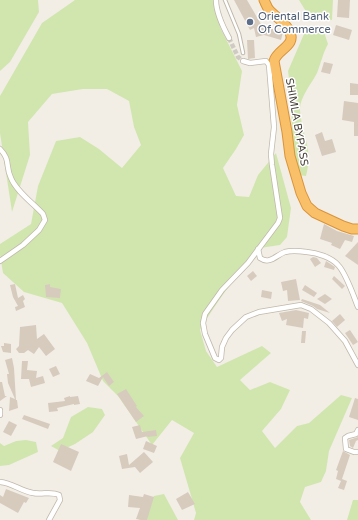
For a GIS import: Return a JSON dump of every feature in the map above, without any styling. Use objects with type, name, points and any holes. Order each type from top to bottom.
[{"type":"highway","name":"SHIMLA BYPASS","points":[[264,0],[269,10],[285,25],[291,35],[289,44],[274,61],[290,156],[301,193],[307,206],[315,213],[343,226],[358,229]]},
{"type":"street","points":[[216,0],[218,14],[229,38]]},
{"type":"street","points":[[243,61],[250,63],[265,61],[268,62],[269,65],[274,127],[272,160],[280,218],[248,263],[212,302],[204,317],[203,323],[205,334],[215,358],[218,360],[220,359],[222,347],[228,335],[249,315],[301,305],[311,309],[329,323],[344,341],[358,365]]},
{"type":"street","points":[[0,148],[8,161],[11,179],[43,214],[45,220],[41,227],[29,240],[0,261]]},
{"type":"street","points":[[258,248],[259,256],[265,261],[271,260],[291,251],[314,254],[335,262],[340,268],[354,295],[358,307]]},
{"type":"street","points":[[0,410],[0,415]]},
{"type":"street","points":[[358,429],[356,434],[345,438],[346,449],[358,452]]},
{"type":"street","points":[[0,482],[10,484],[31,493],[59,495],[60,500],[49,520]]},
{"type":"lane","points":[[225,0],[239,34],[243,53]]},
{"type":"green space","points":[[0,0],[38,0],[39,12],[10,62],[0,71]]},
{"type":"green space","points":[[75,0],[215,0],[220,27],[242,71],[237,105],[244,135],[223,168],[236,196],[249,197],[258,175],[276,153],[291,208],[287,237],[280,245],[260,248],[213,308],[200,330],[206,351],[217,367],[262,346],[271,353],[240,380],[250,390],[270,382],[290,390],[281,409],[262,431],[275,448],[297,426],[309,423],[341,395],[352,398],[329,451],[326,471],[321,482],[305,487],[300,502],[311,520],[194,520],[196,513],[180,458],[194,433],[172,420],[152,445],[118,396],[103,381],[87,343],[62,303],[24,292],[3,273],[0,244],[31,224],[38,186],[56,141],[80,137],[99,149],[122,168],[141,145],[134,127],[129,101],[107,89],[83,89],[52,94],[28,122],[30,155],[12,212],[0,133],[0,96],[42,23]]},
{"type":"green space","points":[[299,0],[333,0],[332,20],[310,18]]},
{"type":"green space","points":[[314,27],[324,32],[328,44],[317,73],[304,95],[300,109],[309,157],[306,176],[298,175],[291,149],[292,100],[288,71],[304,34]]},
{"type":"green space","points":[[88,407],[102,409],[105,415],[93,432],[75,444],[60,451],[51,446],[63,438],[71,417]]},
{"type":"green space","points":[[26,440],[36,442],[38,452],[9,465],[0,466],[0,443],[4,446],[16,441]]},
{"type":"green space","points":[[164,494],[178,520],[139,520],[154,496]]},
{"type":"green space","points":[[353,500],[358,500],[358,520],[347,520]]},
{"type":"building","points":[[234,0],[247,0],[262,26],[265,25],[266,27],[283,32],[281,40],[264,35],[256,37],[254,28],[250,30]]},
{"type":"building","points":[[338,0],[350,0],[349,18],[337,17]]},
{"type":"building","points":[[336,25],[352,30],[349,40],[333,35]]},
{"type":"building","points":[[247,40],[254,40],[255,58],[248,59]]},
{"type":"building","points":[[324,62],[333,64],[330,74],[321,72]]},
{"type":"building","points":[[350,83],[358,84],[358,95],[350,95]]},
{"type":"building","points":[[344,101],[358,103],[358,136],[354,136],[354,122],[342,120]]},
{"type":"building","points":[[322,132],[325,141],[332,139],[336,152],[322,156],[315,135]]},
{"type":"building","points":[[324,224],[337,231],[354,236],[352,242],[345,240],[340,249],[331,245],[332,243],[320,239]]},
{"type":"building","points":[[358,242],[358,265],[345,256]]},
{"type":"building","points":[[313,257],[317,258],[321,263],[315,267],[310,259]]},
{"type":"building","points":[[326,261],[335,267],[334,270],[324,267]]},
{"type":"building","points":[[253,271],[257,276],[251,281],[247,276]]},
{"type":"building","points":[[334,276],[345,286],[342,289],[332,279]]},
{"type":"building","points":[[296,279],[300,300],[288,301],[287,290],[283,291],[281,282]]},
{"type":"building","points":[[15,284],[18,298],[23,295],[25,299],[23,301],[25,307],[16,311],[15,307],[18,306],[13,297],[10,285]]},
{"type":"building","points":[[50,284],[50,287],[61,289],[60,298],[46,297],[45,285]]},
{"type":"building","points":[[305,285],[317,293],[314,297],[302,290]]},
{"type":"building","points":[[262,290],[272,292],[271,299],[261,297]]},
{"type":"building","points":[[325,294],[332,299],[325,304],[317,299]]},
{"type":"building","points":[[302,299],[320,305],[330,313],[317,309],[301,301]]},
{"type":"building","points":[[296,310],[309,313],[308,319],[304,318],[303,328],[286,325],[287,319],[282,321],[279,313]]},
{"type":"building","points":[[340,314],[345,320],[337,327],[332,321]]},
{"type":"building","points":[[36,325],[37,339],[44,334],[55,349],[46,356],[39,347],[34,354],[28,350],[24,353],[19,353],[16,349],[19,346],[20,327]]},
{"type":"building","points":[[350,330],[358,342],[353,345],[345,333]]},
{"type":"building","points":[[302,331],[306,331],[305,343],[301,343]]},
{"type":"building","points":[[4,343],[11,344],[11,353],[3,352],[1,346],[4,346]]},
{"type":"building","points":[[12,358],[18,408],[9,411],[10,397],[15,399],[8,383],[7,374],[9,374],[5,360]]},
{"type":"building","points":[[22,361],[28,361],[27,370],[37,371],[36,378],[43,376],[45,383],[31,387],[29,379],[21,379]]},
{"type":"building","points":[[56,366],[60,374],[53,377],[49,369]]},
{"type":"building","points":[[107,372],[114,382],[109,386],[103,377],[98,386],[86,381],[90,374],[99,378]]},
{"type":"building","points":[[0,382],[2,382],[5,396],[7,396],[0,401]]},
{"type":"building","points":[[126,389],[137,406],[136,407],[144,416],[136,422],[117,394]]},
{"type":"building","points":[[78,396],[80,404],[57,408],[58,411],[49,412],[48,403],[65,401],[64,398]]},
{"type":"building","points":[[355,398],[358,399],[358,420],[349,417]]},
{"type":"building","points":[[24,415],[50,424],[48,429],[22,419]]},
{"type":"building","points":[[9,421],[17,425],[11,436],[3,432]]},
{"type":"building","points":[[140,425],[142,432],[156,430],[157,436],[147,437],[148,436],[136,439],[132,427]]},
{"type":"building","points":[[358,437],[358,440],[353,448],[350,446],[349,440]]},
{"type":"building","points":[[146,441],[157,446],[154,453],[143,449]]},
{"type":"building","points":[[61,444],[79,452],[71,471],[53,462]]},
{"type":"building","points":[[343,451],[350,455],[342,479],[347,481],[344,490],[338,488],[341,481],[336,479],[338,471],[336,470]]},
{"type":"building","points":[[144,452],[153,462],[140,473],[135,467],[122,469],[119,456],[127,454],[129,465]]},
{"type":"building","points":[[6,489],[29,498],[26,503],[24,502],[18,513],[0,503],[0,495],[3,497]]},
{"type":"building","points":[[188,492],[195,504],[182,510],[176,499]]},
{"type":"building","points":[[144,494],[154,497],[147,520],[136,519],[140,508],[128,507],[129,495],[143,497]]},
{"type":"tunnel","points":[[229,38],[238,57],[243,61]]},
{"type":"place","name":"Oriental Bank Of Commerce","points":[[250,22]]}]
